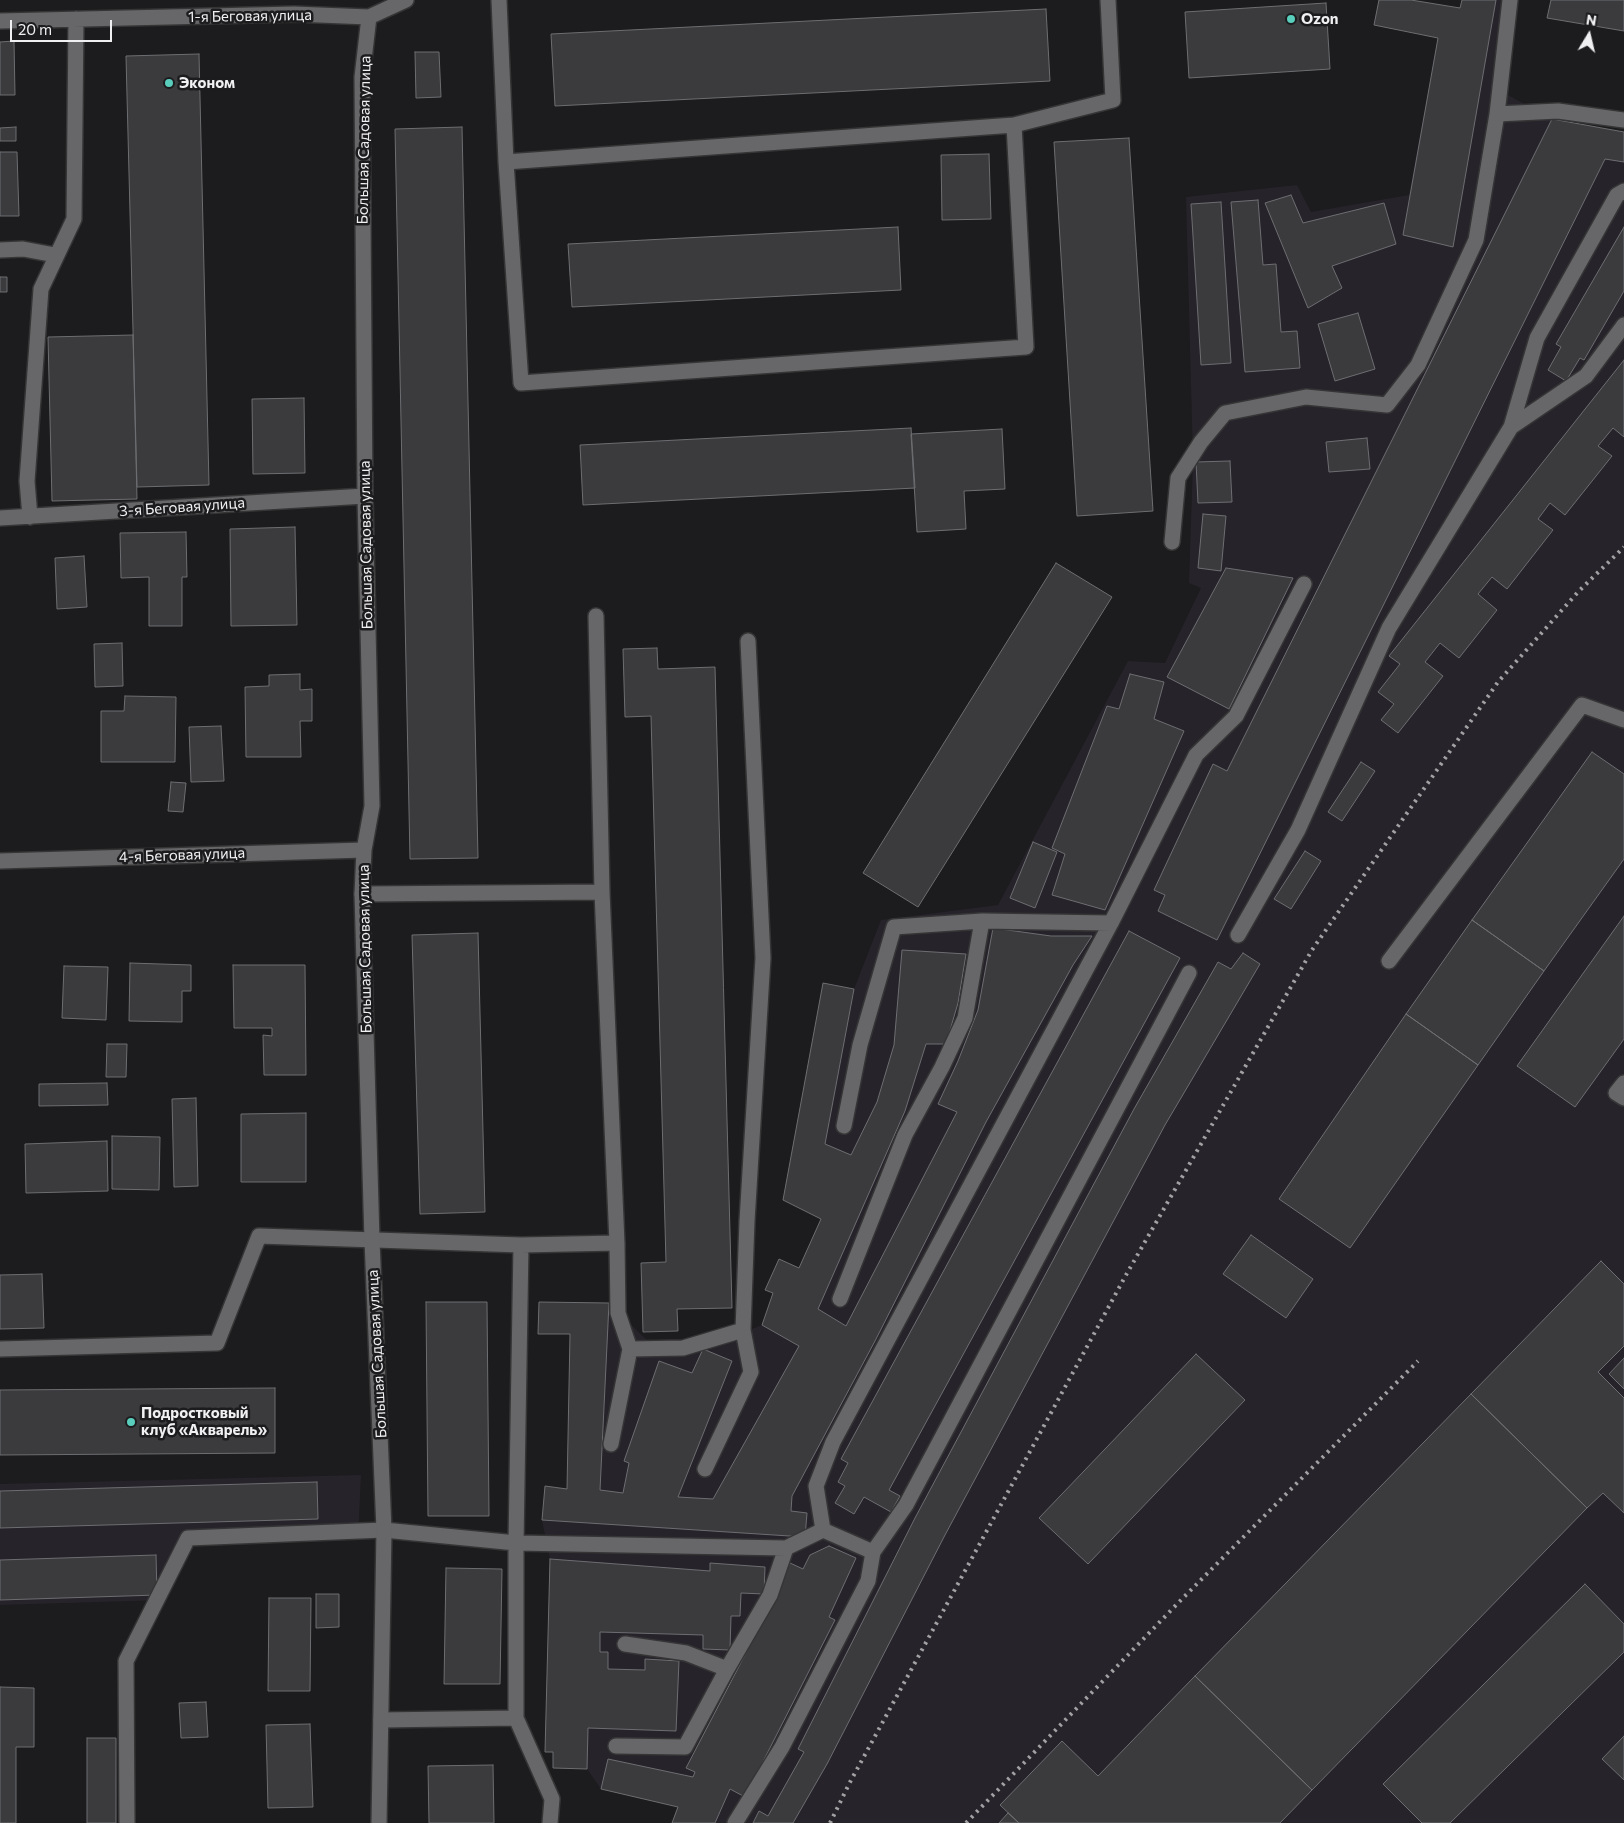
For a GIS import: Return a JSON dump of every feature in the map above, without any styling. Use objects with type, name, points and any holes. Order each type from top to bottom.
[{"type":"street","name":"1-я Беговая улица","points":[[0,21],[294,14],[369,17],[406,0]]},
{"type":"street","points":[[499,0],[506,162],[521,383],[1026,347],[1014,125]]},
{"type":"street","points":[[506,162],[1014,125],[1113,100],[1108,0]]},
{"type":"street","points":[[1172,542],[1178,478],[1201,442],[1225,412],[1306,397],[1387,405],[1418,364],[1476,240],[1497,114],[1510,0]]},
{"type":"street","name":"Большая Садовая улица","points":[[369,17],[362,77],[365,496],[372,806],[364,850],[362,894],[372,1240],[384,1530],[379,1823]]},
{"type":"street","points":[[30,517],[27,481],[41,289],[55,255],[74,219],[76,19]]},
{"type":"street","points":[[1497,114],[1558,111],[1624,120]]},
{"type":"street","points":[[1238,935],[1298,830],[1390,628],[1511,427],[1537,338],[1617,195],[1624,191]]},
{"type":"street","points":[[0,250],[23,249],[55,255]]},
{"type":"street","points":[[1511,427],[1586,376],[1624,325]]},
{"type":"street","name":"3-я Беговая улица","points":[[0,518],[365,496]]},
{"type":"street","points":[[823,1530],[816,1486],[833,1442],[1112,923],[1196,755],[1236,716],[1304,584]]},
{"type":"street","points":[[596,616],[602,892],[617,1243],[618,1313],[630,1349],[612,1444]]},
{"type":"street","points":[[705,1469],[751,1372],[743,1330],[763,958],[748,641]]},
{"type":"street","points":[[1390,961],[1582,705],[1624,720]]},
{"type":"street","name":"4-я Беговая улица","points":[[0,861],[364,850]]},
{"type":"street","points":[[362,894],[602,892]]},
{"type":"street","points":[[844,1126],[860,1045],[894,927],[982,921],[1112,923]]},
{"type":"street","points":[[840,1299],[905,1135],[942,1067],[965,1018],[982,921]]},
{"type":"street","points":[[734,1823],[782,1747],[868,1581],[873,1552],[906,1505],[1189,973]]},
{"type":"street","points":[[1624,1083],[1616,1093],[1624,1098]]},
{"type":"street","points":[[0,1349],[217,1344],[259,1236],[521,1245],[617,1243]]},
{"type":"street","points":[[521,1245],[516,1543],[516,1718],[552,1799],[550,1823]]},
{"type":"street","points":[[630,1349],[683,1348],[743,1330]]},
{"type":"street","points":[[127,1823],[126,1661],[188,1538],[384,1530],[516,1543],[786,1548],[823,1530],[873,1552]]},
{"type":"street","points":[[616,1746],[685,1747],[726,1669],[770,1595],[786,1548]]},
{"type":"street","points":[[625,1644],[686,1653],[726,1669]]},
{"type":"street","points":[[381,1720],[516,1718]]},
{"type":"shaded area","points":[[1379,0],[1411,0],[1460,8],[1462,0],[1518,0],[1508,95],[1552,119],[1624,132],[1624,1823],[672,1823],[677,1807],[601,1789],[587,1769],[553,1768],[553,1753],[545,1752],[550,1559],[542,1520],[545,1486],[567,1489],[570,1334],[538,1334],[539,1302],[609,1303],[663,1356],[711,1345],[762,1325],[773,1293],[765,1290],[779,1259],[799,1268],[821,1219],[783,1200],[823,983],[854,989],[881,920],[998,905],[1128,661],[1165,663],[1201,588],[1189,583],[1193,460],[1186,197],[1297,185],[1311,212],[1409,195],[1438,38],[1374,25]]},
{"type":"shaded area","points":[[361,1475],[358,1539],[196,1542],[165,1600],[0,1605],[0,1484]]},
{"type":"building","points":[[1379,0],[1411,0],[1460,8],[1462,0],[1496,0],[1453,247],[1403,235],[1438,38],[1374,25]]},
{"type":"building","points":[[1551,0],[1624,0],[1624,31],[1547,18]]},
{"type":"building","points":[[1326,3],[1330,69],[1189,78],[1185,12]]},
{"type":"building","points":[[1046,9],[1050,81],[555,106],[551,34]]},
{"type":"building","points":[[14,41],[15,95],[0,95],[0,42]]},
{"type":"building","points":[[415,52],[439,52],[441,97],[416,98]]},
{"type":"building","points":[[199,54],[209,485],[137,487],[126,56]]},
{"type":"building","points":[[1552,119],[1624,132],[1624,162],[1605,159],[1217,940],[1158,911],[1165,895],[1154,890],[1213,764],[1227,771]]},
{"type":"building","points":[[16,127],[16,141],[0,141],[0,128]]},
{"type":"building","points":[[462,127],[478,858],[410,859],[395,129]]},
{"type":"building","points":[[1129,138],[1153,511],[1077,516],[1054,142]]},
{"type":"building","points":[[0,152],[17,152],[19,216],[0,216]]},
{"type":"building","points":[[989,154],[991,219],[942,220],[941,155]]},
{"type":"building","points":[[1291,195],[1303,223],[1384,203],[1396,244],[1332,266],[1342,288],[1308,308],[1265,203]]},
{"type":"building","points":[[1258,200],[1263,265],[1276,264],[1281,332],[1297,331],[1300,368],[1245,372],[1231,202]]},
{"type":"building","points":[[1221,202],[1231,363],[1201,365],[1191,204]]},
{"type":"building","points":[[898,227],[901,290],[572,307],[568,244]]},
{"type":"building","points":[[1624,227],[1624,291],[1584,360],[1580,358],[1566,381],[1548,370],[1561,347],[1556,344]]},
{"type":"building","points":[[0,277],[7,277],[7,292],[0,292]]},
{"type":"building","points":[[1358,313],[1375,369],[1335,381],[1318,324]]},
{"type":"building","points":[[133,335],[137,499],[52,501],[48,337]]},
{"type":"building","points":[[1624,360],[1624,437],[1613,428],[1598,446],[1612,456],[1565,515],[1550,503],[1538,519],[1553,530],[1507,589],[1492,577],[1478,594],[1497,610],[1459,658],[1440,643],[1425,662],[1443,676],[1398,733],[1381,720],[1394,704],[1378,692],[1400,664],[1389,656]]},
{"type":"building","points":[[304,398],[305,473],[253,474],[252,399]]},
{"type":"building","points":[[911,428],[915,488],[583,505],[580,445]]},
{"type":"building","points":[[1002,429],[1005,489],[964,491],[966,529],[917,532],[911,434]]},
{"type":"building","points":[[1367,438],[1370,469],[1329,472],[1326,442]]},
{"type":"building","points":[[1230,461],[1232,502],[1198,503],[1196,462]]},
{"type":"building","points":[[1203,514],[1226,516],[1221,571],[1198,568]]},
{"type":"building","points":[[295,527],[297,625],[231,626],[230,529]]},
{"type":"building","points":[[186,532],[187,577],[182,577],[182,626],[149,626],[149,577],[121,578],[120,533]]},
{"type":"building","points":[[84,556],[87,607],[57,609],[55,558]]},
{"type":"building","points":[[1056,563],[1112,597],[918,907],[863,873]]},
{"type":"building","points":[[1226,568],[1293,578],[1229,709],[1167,677]]},
{"type":"building","points":[[122,643],[123,686],[95,687],[94,644]]},
{"type":"building","points":[[657,648],[658,669],[715,667],[732,1308],[677,1309],[678,1331],[643,1332],[641,1263],[666,1262],[651,716],[625,717],[623,649]]},
{"type":"building","points":[[300,674],[300,690],[312,689],[312,721],[300,721],[301,757],[246,757],[245,687],[269,686],[269,675]]},
{"type":"building","points":[[1130,674],[1164,682],[1154,719],[1184,731],[1105,910],[1052,895],[1065,854],[1052,848],[1107,706],[1119,709]]},
{"type":"building","points":[[125,696],[176,697],[175,762],[101,762],[101,711],[124,711]]},
{"type":"building","points":[[221,726],[224,781],[191,782],[189,727]]},
{"type":"building","points":[[1592,752],[1624,774],[1624,859],[1544,971],[1472,920]]},
{"type":"building","points":[[1361,762],[1375,771],[1342,821],[1328,812]]},
{"type":"building","points":[[171,782],[186,783],[183,812],[168,811]]},
{"type":"building","points":[[1033,842],[1057,852],[1035,908],[1010,898]]},
{"type":"building","points":[[1305,851],[1321,861],[1291,909],[1274,899]]},
{"type":"building","points":[[1624,916],[1624,1039],[1575,1107],[1517,1066]]},
{"type":"building","points":[[1472,920],[1544,971],[1478,1065],[1406,1014]]},
{"type":"building","points":[[993,928],[1051,936],[1092,936],[1073,965],[986,1122],[875,1341],[792,1496],[791,1511],[807,1513],[805,1537],[542,1520],[545,1486],[567,1489],[570,1334],[538,1334],[539,1302],[609,1303],[600,1490],[623,1493],[629,1463],[624,1461],[659,1361],[692,1373],[703,1349],[732,1361],[678,1497],[713,1499],[799,1346],[762,1325],[773,1293],[765,1290],[779,1259],[799,1268],[821,1219],[783,1200],[823,983],[854,989],[825,1144],[851,1155],[877,1102],[894,1045],[902,950],[966,954],[958,1003],[946,1044],[926,1044],[905,1111],[818,1309],[846,1326],[957,1112],[938,1104],[958,1061],[978,1010]]},
{"type":"building","points":[[1129,931],[1180,958],[889,1490],[900,1496],[891,1512],[864,1497],[854,1514],[835,1503],[845,1486],[838,1482],[848,1463],[841,1459]]},
{"type":"building","points":[[478,933],[485,1212],[420,1214],[412,935]]},
{"type":"building","points":[[1243,953],[1260,964],[1165,1125],[945,1535],[827,1764],[793,1823],[753,1823],[759,1811],[768,1816],[804,1752],[798,1749],[915,1518],[1134,1109],[1218,962],[1231,969]]},
{"type":"building","points":[[130,963],[191,965],[191,991],[182,991],[182,1022],[129,1021]]},
{"type":"building","points":[[233,965],[305,965],[306,1075],[264,1075],[263,1035],[272,1036],[272,1028],[234,1028]]},
{"type":"building","points":[[64,966],[108,967],[106,1020],[62,1018]]},
{"type":"building","points":[[1406,1014],[1478,1065],[1350,1248],[1279,1199]]},
{"type":"building","points":[[107,1044],[127,1044],[126,1077],[106,1077]]},
{"type":"building","points":[[107,1083],[108,1105],[39,1106],[39,1084]]},
{"type":"building","points":[[196,1098],[198,1186],[174,1187],[172,1099]]},
{"type":"building","points":[[306,1113],[306,1182],[241,1182],[241,1114]]},
{"type":"building","points":[[112,1136],[160,1137],[159,1190],[112,1189]]},
{"type":"building","points":[[107,1141],[108,1191],[26,1193],[25,1144]]},
{"type":"building","points":[[1251,1235],[1313,1279],[1286,1318],[1223,1274]]},
{"type":"building","points":[[1601,1261],[1624,1284],[1624,1346],[1598,1372],[1624,1398],[1624,1513],[1603,1493],[1587,1508],[1471,1394]]},
{"type":"building","points":[[42,1274],[44,1328],[0,1329],[0,1275]]},
{"type":"building","points":[[426,1302],[487,1302],[489,1516],[428,1516]]},
{"type":"building","points":[[1196,1354],[1245,1400],[1088,1564],[1039,1518]]},
{"type":"building","points":[[1624,1358],[1624,1389],[1609,1374]]},
{"type":"building","points":[[275,1388],[275,1453],[0,1455],[0,1390]]},
{"type":"building","points":[[1471,1394],[1587,1508],[1312,1790],[1195,1676]]},
{"type":"building","points":[[317,1482],[318,1519],[0,1528],[0,1491]]},
{"type":"building","points":[[829,1546],[856,1558],[829,1617],[835,1620],[745,1797],[730,1789],[715,1823],[672,1823],[678,1807],[601,1789],[608,1759],[693,1777],[695,1772],[686,1768],[772,1603],[790,1563],[803,1569],[810,1555]]},
{"type":"building","points":[[156,1555],[157,1595],[0,1600],[0,1560]]},
{"type":"building","points":[[550,1559],[710,1571],[710,1563],[765,1567],[764,1594],[741,1593],[740,1616],[731,1616],[730,1650],[703,1649],[703,1635],[600,1632],[600,1652],[608,1652],[608,1669],[645,1670],[645,1659],[679,1661],[676,1731],[588,1728],[587,1769],[553,1768],[553,1752],[545,1752]]},
{"type":"building","points":[[446,1568],[502,1569],[500,1684],[444,1684]]},
{"type":"building","points":[[1585,1584],[1624,1624],[1624,1652],[1450,1823],[1422,1823],[1383,1784]]},
{"type":"building","points":[[316,1594],[339,1594],[339,1627],[316,1628]]},
{"type":"building","points":[[269,1598],[311,1598],[310,1691],[268,1691]]},
{"type":"building","points":[[1195,1676],[1312,1790],[1280,1823],[1019,1823],[1000,1805],[1062,1741],[1098,1776]]},
{"type":"building","points":[[0,1687],[34,1688],[34,1747],[16,1747],[16,1823],[0,1823]]},
{"type":"building","points":[[206,1702],[208,1737],[181,1738],[179,1703]]},
{"type":"building","points":[[310,1724],[313,1807],[268,1808],[266,1725]]},
{"type":"building","points":[[1624,1736],[1624,1780],[1602,1759]]},
{"type":"building","points":[[87,1738],[116,1738],[116,1823],[87,1823]]},
{"type":"building","points":[[493,1765],[494,1823],[429,1823],[428,1766]]},
{"type":"building","points":[[1008,1813],[1019,1823],[999,1823]]},
{"type":"railway","points":[[830,1823],[849,1784],[1126,1275],[1312,950],[1498,682],[1578,592],[1624,547]]},
{"type":"railway","points":[[966,1823],[1179,1602],[1418,1361]]},
{"type":"place","name":"Ozon","points":[[1291,19]]},
{"type":"place","name":"Эконом","points":[[169,83]]},
{"type":"place","name":"Подростковый клуб «Акварель»","points":[[131,1422]]}]
